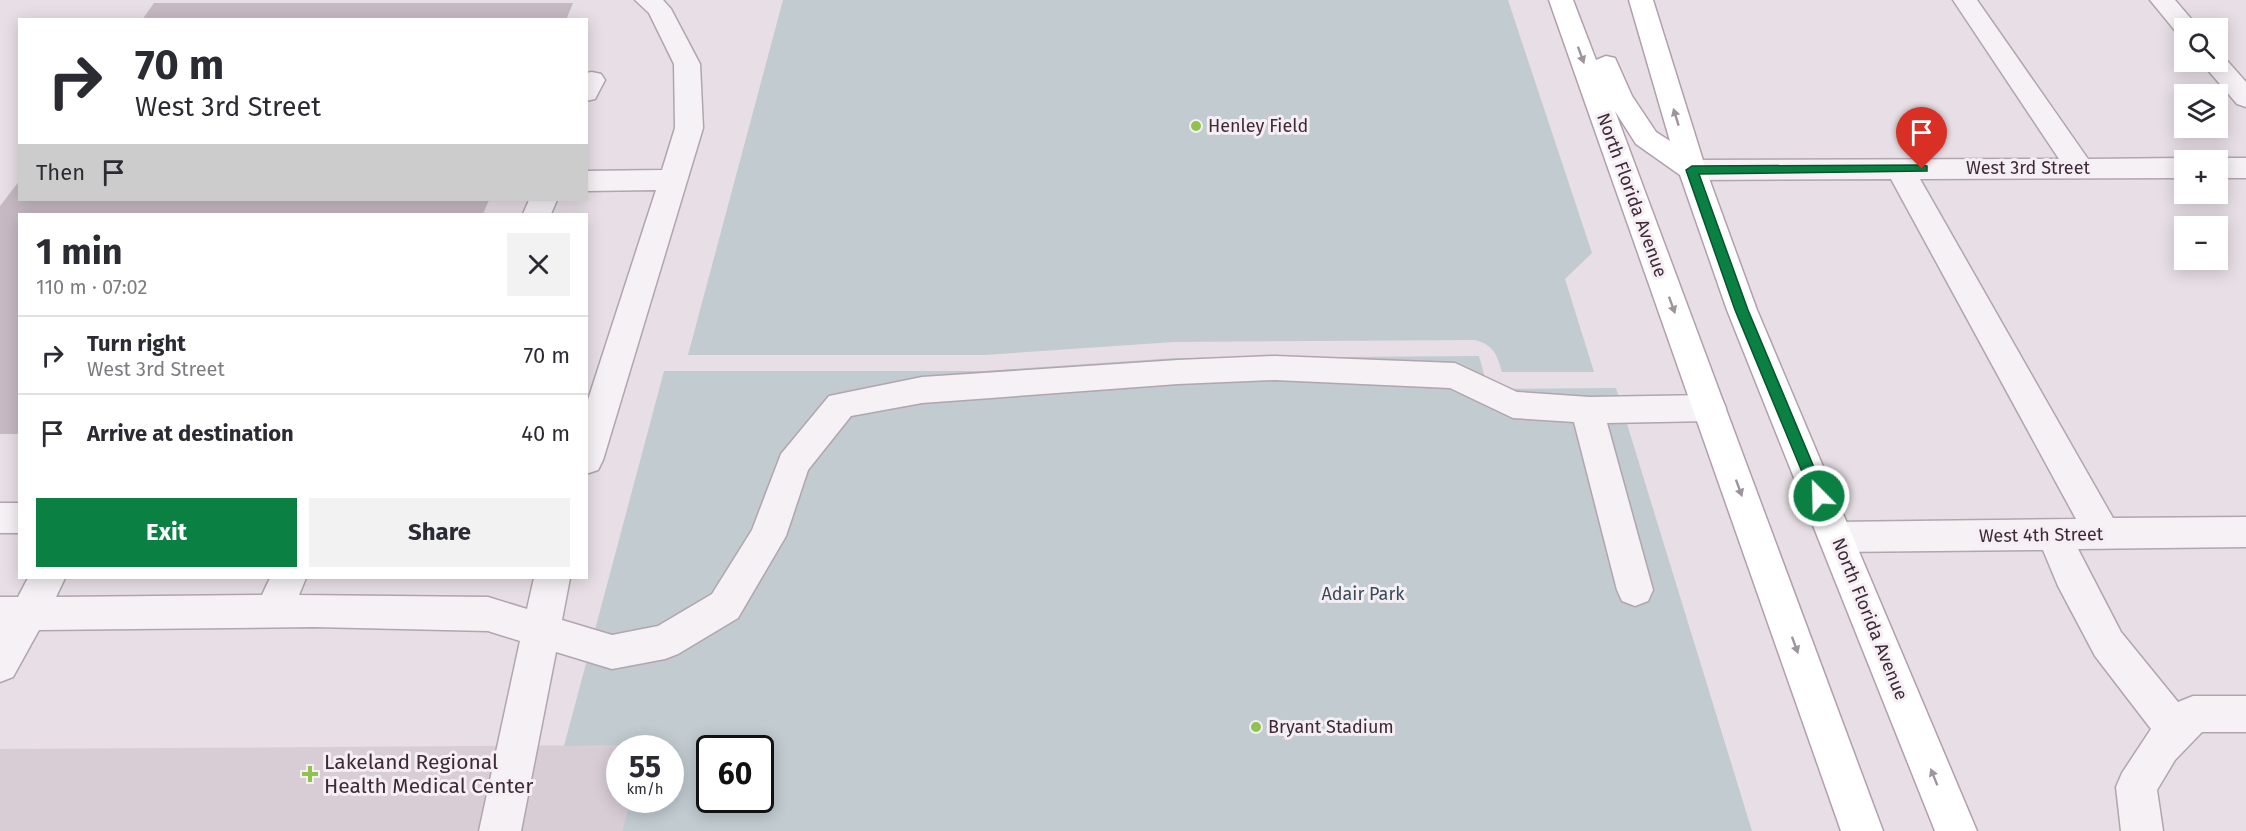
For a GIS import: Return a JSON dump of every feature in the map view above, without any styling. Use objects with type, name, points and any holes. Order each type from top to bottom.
[{"type":"main road","name":"North Florida Avenue","points":[[1561,0],[1862,831]]},
{"type":"main road","points":[[1583,0],[1619,97],[1646,138],[1692,170]]},
{"type":"main road","name":"North Florida Avenue","points":[[1641,0],[1692,170],[1742,310],[1956,831]]},
{"type":"street","points":[[588,454],[689,128],[687,64],[658,9],[647,0]]},
{"type":"street","points":[[1965,0],[2080,168]]},
{"type":"street","points":[[2162,0],[2177,18]]},
{"type":"street","points":[[2223,72],[2246,98]]},
{"type":"street","name":"West 3rd Street","points":[[1692,170],[2174,168]]},
{"type":"street","points":[[2228,168],[2246,168]]},
{"type":"street","points":[[1900,169],[2103,534]]},
{"type":"street","points":[[588,181],[673,180]]},
{"type":"street","points":[[14,614],[273,612],[488,614],[612,652],[665,642],[726,606],[768,536],[793,464],[841,405],[922,390],[1178,372],[1275,368],[1455,376],[1513,405],[1587,410],[1710,408]]},
{"type":"street","points":[[1587,410],[1635,590]]},
{"type":"street","points":[[0,518],[18,518]]},
{"type":"street","name":"West 4th Street","points":[[1836,537],[2246,532]]},
{"type":"street","points":[[2054,534],[2071,575],[2108,644],[2177,730]]},
{"type":"street","points":[[0,665],[14,614],[46,579]]},
{"type":"street","points":[[273,612],[288,579]]},
{"type":"street","points":[[500,831],[552,579]]},
{"type":"street","points":[[2142,831],[2136,787],[2161,747],[2193,714],[2246,714]]},
{"type":"shaded area","name":"Lakeland Regional Health Medical Center","points":[[606,745],[606,813],[627,813],[622,831],[0,831],[0,749]]},
{"type":"green space","name":"Henley Field","points":[[783,0],[1508,0],[1592,253],[1565,279],[1594,372],[1502,372],[1491,348],[1475,340],[1174,342],[985,355],[688,355]]},
{"type":"green space","name":"Adair Park","points":[[1479,356],[1488,389],[1616,388],[1752,831],[622,831],[627,813],[684,813],[684,735],[606,735],[606,745],[564,746],[664,371],[984,371],[1175,358]]},
{"type":"building","points":[[154,3],[573,3],[567,18],[143,18]]},
{"type":"building","points":[[18,183],[18,201],[489,201],[483,213],[18,213],[18,434],[0,434],[0,206]]},
{"type":"place","name":"Henley Field","points":[[1196,126]]},
{"type":"place","name":"Bryant Stadium","points":[[1256,727]]},
{"type":"place","name":"Lakeland Regional Health Medical Center","points":[[310,774]]},
{"type":"route","points":[[1819,496],[1742,310],[1692,170],[1922,169]]}]
